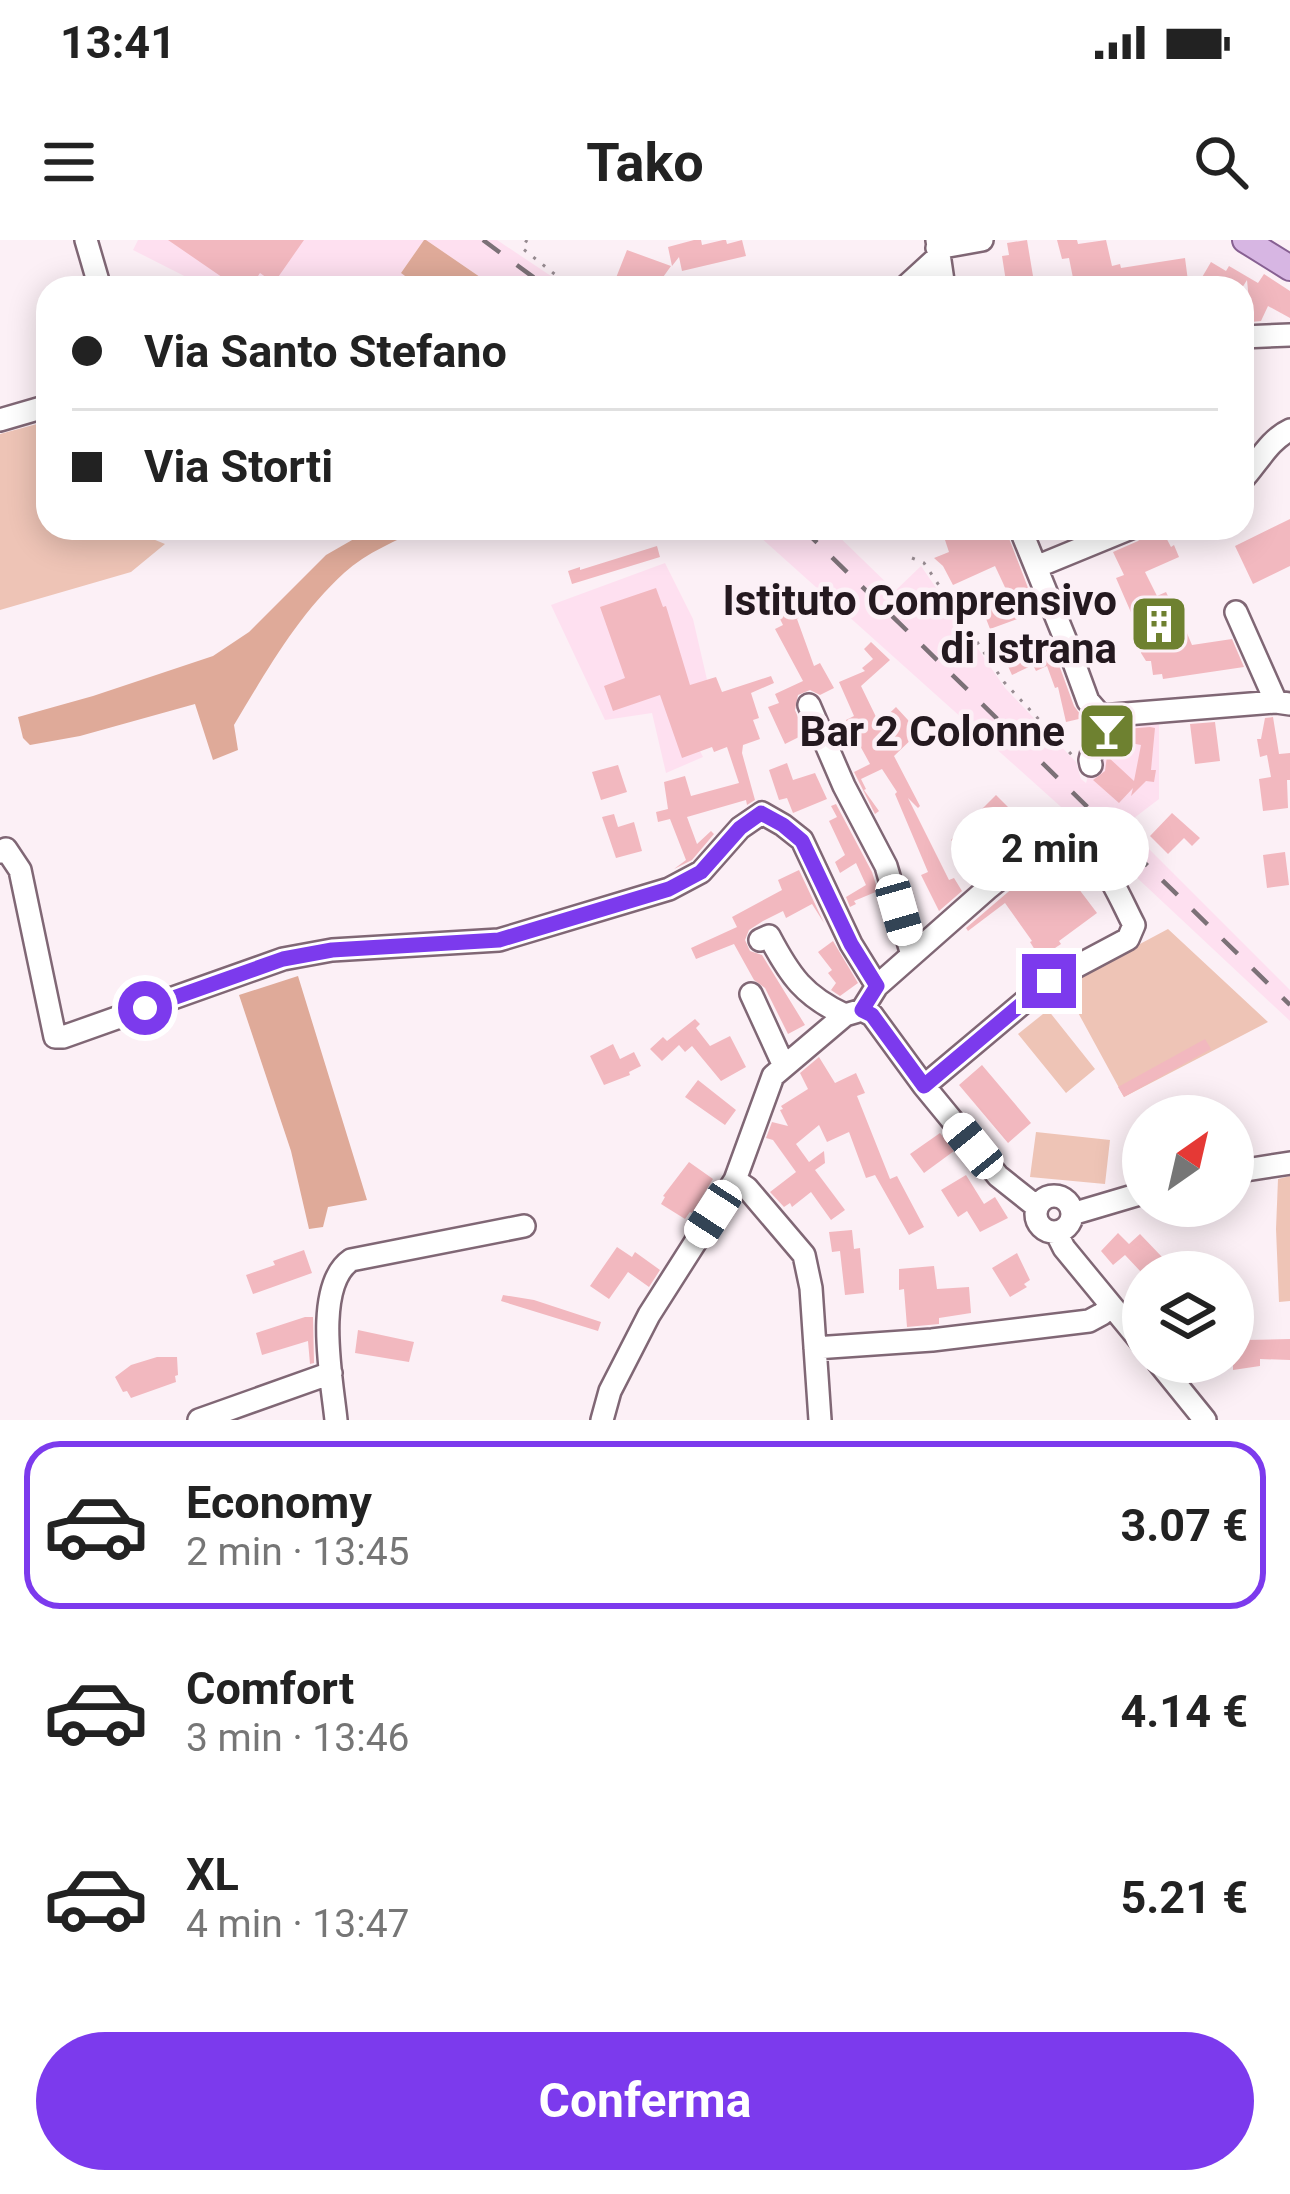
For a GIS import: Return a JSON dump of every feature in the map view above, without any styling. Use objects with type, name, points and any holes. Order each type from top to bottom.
[{"type":"main road","points":[[1245,240],[1290,268]]},
{"type":"street","points":[[86,240],[96,276]]},
{"type":"street","points":[[914,276],[938,248],[982,240]]},
{"type":"street","points":[[1254,336],[1290,335]]},
{"type":"street","points":[[0,420],[36,410]]},
{"type":"street","points":[[1254,452],[1290,430]]},
{"type":"street","points":[[1025,540],[1088,701],[1101,716],[1283,703],[1236,612]]},
{"type":"street","points":[[1036,567],[1102,540]]},
{"type":"street","points":[[809,705],[886,866],[912,955]]},
{"type":"street","points":[[1083,762],[1090,760],[1101,716]]},
{"type":"street","points":[[0,852],[7,849],[20,870],[55,1037],[283,959],[332,950],[499,940],[669,889],[701,872],[740,828],[761,813],[802,841],[851,944],[877,986]]},
{"type":"street","points":[[602,1420],[610,1390],[649,1315],[735,1180],[773,1076],[853,1013],[912,955],[1054,835],[1075,838],[1101,863],[1134,925],[1128,939],[1049,981],[924,1086]]},
{"type":"street","points":[[760,940],[769,937],[786,971],[820,1004],[872,1015],[998,1176],[1037,1207]]},
{"type":"street","points":[[751,994],[784,1066]]},
{"type":"street","points":[[1254,1168],[1290,1162]]},
{"type":"street","points":[[735,1180],[804,1256],[811,1288],[820,1420]]},
{"type":"street","points":[[1060,1197],[1072,1214],[1065,1228],[1056,1232],[1044,1229],[1036,1219],[1044,1198],[1060,1197]]},
{"type":"street","points":[[1072,1214],[1122,1199]]},
{"type":"street","points":[[336,1420],[328,1314],[333,1285],[344,1264],[524,1226]]},
{"type":"street","points":[[1056,1232],[1122,1319]]},
{"type":"street","points":[[814,1348],[1089,1321],[1111,1306]]},
{"type":"street","points":[[199,1420],[331,1373]]},
{"type":"street","points":[[1175,1383],[1205,1420]]},
{"type":"path","points":[[527,240],[522,248],[557,276]]},
{"type":"path","points":[[912,557],[924,563],[1004,682],[1083,762]]},
{"type":"shaded area","points":[[138,240],[424,240],[401,273],[405,276],[184,276],[133,250]]},
{"type":"shaded area","points":[[426,240],[497,240],[551,276],[478,276]]},
{"type":"shaded area","points":[[426,240],[478,276],[405,276],[401,273]]},
{"type":"shaded area","points":[[36,424],[36,540],[155,540],[165,544],[131,572],[0,610],[0,434]]},
{"type":"shaded area","points":[[352,540],[398,540],[362,559],[311,607],[234,725],[238,750],[213,760],[195,704],[80,736],[30,745],[23,738],[18,717],[213,656],[249,632],[326,555]]},
{"type":"shaded area","points":[[763,540],[842,540],[895,591],[921,566],[1005,688],[1076,762],[1086,783],[1106,721],[1159,723],[1159,799],[1125,825],[1290,990],[1290,1021],[1070,815]]},
{"type":"shaded area","points":[[665,563],[693,619],[708,684],[692,735],[703,757],[666,773],[652,713],[605,720],[551,605]]},
{"type":"shaded area","points":[[1168,929],[1268,1022],[1123,1095],[1063,985]]},
{"type":"shaded area","points":[[298,976],[367,1200],[328,1207],[323,1227],[309,1229],[291,1151],[239,995]]},
{"type":"shaded area","points":[[1048,1010],[1095,1069],[1066,1093],[1018,1034]]},
{"type":"shaded area","points":[[1036,1132],[1110,1140],[1105,1184],[1030,1177]]},
{"type":"shaded area","points":[[1290,1176],[1290,1301],[1279,1302],[1278,1179]]},
{"type":"building","points":[[168,240],[304,240],[279,276],[220,276]]},
{"type":"building","points":[[701,240],[702,245],[742,240],[746,256],[682,271],[679,257],[672,266],[668,247]]},
{"type":"building","points":[[1027,240],[1033,276],[1005,276],[1002,256],[1009,255],[1007,243]]},
{"type":"building","points":[[1057,240],[1077,240],[1078,244],[1106,240],[1112,266],[1185,258],[1187,276],[1073,276],[1069,258],[1062,259]]},
{"type":"building","points":[[627,250],[671,266],[664,276],[617,276]]},
{"type":"building","points":[[1211,262],[1246,276],[1203,276]]},
{"type":"building","points":[[1264,274],[1290,291],[1290,318],[1268,306],[1261,321],[1254,322],[1254,281],[1258,283]]},
{"type":"building","points":[[1290,519],[1290,566],[1253,584],[1235,546]]},
{"type":"building","points":[[945,540],[1010,540],[1035,606],[1018,613],[1020,618],[990,629],[982,608],[1010,598],[995,566],[953,585],[934,558],[949,552]]},
{"type":"building","name":"Istituto Comprensivo di Istrana","points":[[1167,540],[1174,545],[1179,557],[1145,572],[1157,596],[1166,592],[1175,605],[1192,645],[1232,639],[1244,667],[1163,679],[1162,674],[1153,675],[1116,578],[1124,575],[1113,552],[1138,541]]},
{"type":"building","points":[[657,546],[660,557],[572,584],[568,571]]},
{"type":"building","points":[[656,588],[690,685],[716,677],[722,692],[771,676],[774,683],[751,693],[760,739],[743,745],[742,753],[755,800],[687,817],[697,844],[711,831],[714,834],[692,860],[674,869],[686,860],[670,819],[658,822],[656,812],[668,809],[664,782],[685,776],[691,796],[739,783],[727,747],[682,758],[660,695],[613,711],[604,686],[625,678],[600,607]]},
{"type":"building","points":[[784,600],[800,617],[814,666],[820,663],[834,688],[820,695],[810,690],[798,695],[795,710],[805,734],[785,744],[768,707],[779,703],[775,694],[803,681],[775,629],[783,625],[774,607]]},
{"type":"building","points":[[871,642],[890,660],[861,686],[879,723],[896,707],[919,732],[894,756],[920,806],[908,798],[949,880],[954,878],[962,891],[939,911],[921,875],[928,872],[897,792],[882,769],[861,779],[879,811],[875,814],[854,772],[870,764],[846,720],[854,716],[839,682],[865,671],[862,668],[873,659],[864,649]]},
{"type":"building","points":[[1051,643],[1083,718],[1066,722],[1058,687],[1047,666],[1036,671],[1033,665],[1012,675],[1001,651],[1012,647],[1016,657]]},
{"type":"building","points":[[1273,717],[1279,754],[1290,753],[1288,808],[1263,811],[1259,779],[1271,777],[1267,755],[1260,757],[1257,739],[1261,739],[1265,718]]},
{"type":"building","points":[[1215,722],[1220,761],[1195,764],[1190,724]]},
{"type":"building","points":[[1155,728],[1154,782],[1146,781],[1131,796],[1133,788],[1119,803],[1093,780],[1105,771],[1107,756],[1134,781],[1141,745],[1120,741],[1119,747],[1109,746],[1113,730]]},
{"type":"building","points":[[787,763],[793,780],[815,773],[827,799],[793,813],[787,798],[779,800],[769,770]]},
{"type":"building","points":[[618,765],[627,792],[601,800],[592,772]]},
{"type":"building","points":[[996,795],[1020,819],[975,864],[951,840]]},
{"type":"building","points":[[836,804],[878,891],[850,907],[846,897],[866,885],[856,863],[840,873],[835,862],[845,855],[829,821],[837,817],[831,806]]},
{"type":"building","points":[[1172,813],[1200,838],[1192,846],[1184,838],[1168,854],[1150,836]]},
{"type":"building","points":[[614,814],[618,827],[634,822],[642,851],[616,858],[602,817]]},
{"type":"building","points":[[1285,852],[1289,885],[1267,888],[1263,855]]},
{"type":"building","points":[[1059,867],[1097,913],[1061,944],[1040,958],[1005,903],[968,931],[1021,881],[1029,890]]},
{"type":"building","points":[[799,870],[824,923],[812,904],[786,918],[783,911],[763,921],[749,930],[745,940],[750,951],[762,955],[805,1025],[788,1034],[765,988],[754,980],[734,944],[696,959],[691,948],[737,927],[732,917],[782,890],[778,880]]},
{"type":"building","points":[[833,941],[858,983],[840,996],[831,990],[836,983],[828,973],[832,970],[818,952]]},
{"type":"building","points":[[695,1019],[710,1046],[730,1036],[746,1067],[721,1081],[692,1046],[685,1052],[679,1045],[662,1061],[650,1049]]},
{"type":"building","points":[[1205,1039],[1211,1049],[1128,1095],[1118,1087]]},
{"type":"building","points":[[613,1044],[620,1059],[634,1052],[641,1066],[604,1085],[590,1056]]},
{"type":"building","points":[[819,1057],[835,1083],[856,1073],[865,1093],[857,1096],[890,1179],[897,1176],[924,1227],[909,1235],[875,1175],[866,1178],[849,1132],[827,1142],[819,1125],[796,1144],[809,1162],[824,1151],[825,1163],[815,1170],[845,1210],[831,1220],[811,1192],[792,1207],[790,1203],[784,1207],[770,1192],[796,1172],[773,1140],[766,1138],[772,1122],[788,1126],[781,1106],[808,1089],[800,1073]]},
{"type":"building","points":[[982,1065],[1031,1123],[1008,1143],[959,1085]]},
{"type":"building","points":[[698,1080],[736,1110],[725,1125],[685,1097]]},
{"type":"building","points":[[940,1133],[954,1151],[924,1173],[910,1154]]},
{"type":"building","points":[[689,1162],[713,1179],[685,1219],[661,1204]]},
{"type":"building","points":[[966,1175],[984,1204],[995,1197],[1008,1218],[980,1232],[967,1211],[958,1217],[941,1190]]},
{"type":"building","points":[[852,1230],[854,1249],[860,1248],[864,1293],[845,1295],[840,1251],[832,1252],[829,1232]]},
{"type":"building","points":[[1118,1233],[1129,1244],[1140,1234],[1156,1251],[1122,1251],[1113,1265],[1101,1251]]},
{"type":"building","points":[[617,1247],[632,1257],[635,1252],[660,1270],[649,1287],[628,1272],[609,1299],[590,1286]]},
{"type":"building","points":[[304,1250],[312,1273],[253,1294],[246,1275]]},
{"type":"building","points":[[1017,1253],[1030,1280],[1010,1297],[992,1268]]},
{"type":"building","points":[[934,1266],[937,1289],[969,1287],[971,1313],[939,1318],[939,1324],[907,1327],[899,1269]]},
{"type":"building","points":[[503,1295],[601,1322],[598,1331],[501,1301]]},
{"type":"building","points":[[313,1317],[314,1363],[310,1364],[308,1341],[262,1355],[256,1333]]},
{"type":"building","points":[[358,1330],[414,1342],[409,1362],[355,1353]]},
{"type":"building","points":[[1290,1339],[1290,1360],[1260,1359],[1260,1366],[1254,1367],[1254,1340]]},
{"type":"building","points":[[177,1357],[176,1382],[131,1398],[123,1392],[115,1377],[131,1365]]},
{"type":"railway","points":[[483,240],[532,276]]},
{"type":"railway","points":[[814,540],[1290,1005]]},
{"type":"place","name":"Istituto Comprensivo di Istrana","points":[[1159,624]]},
{"type":"place","name":"Bar 2 Colonne","points":[[1107,731]]},
{"type":"route","points":[[145,1008],[283,959],[332,950],[499,940],[669,889],[701,872],[740,828],[761,813],[802,841],[851,944],[877,986],[862,1010],[872,1015],[924,1086],[1049,981]]}]
